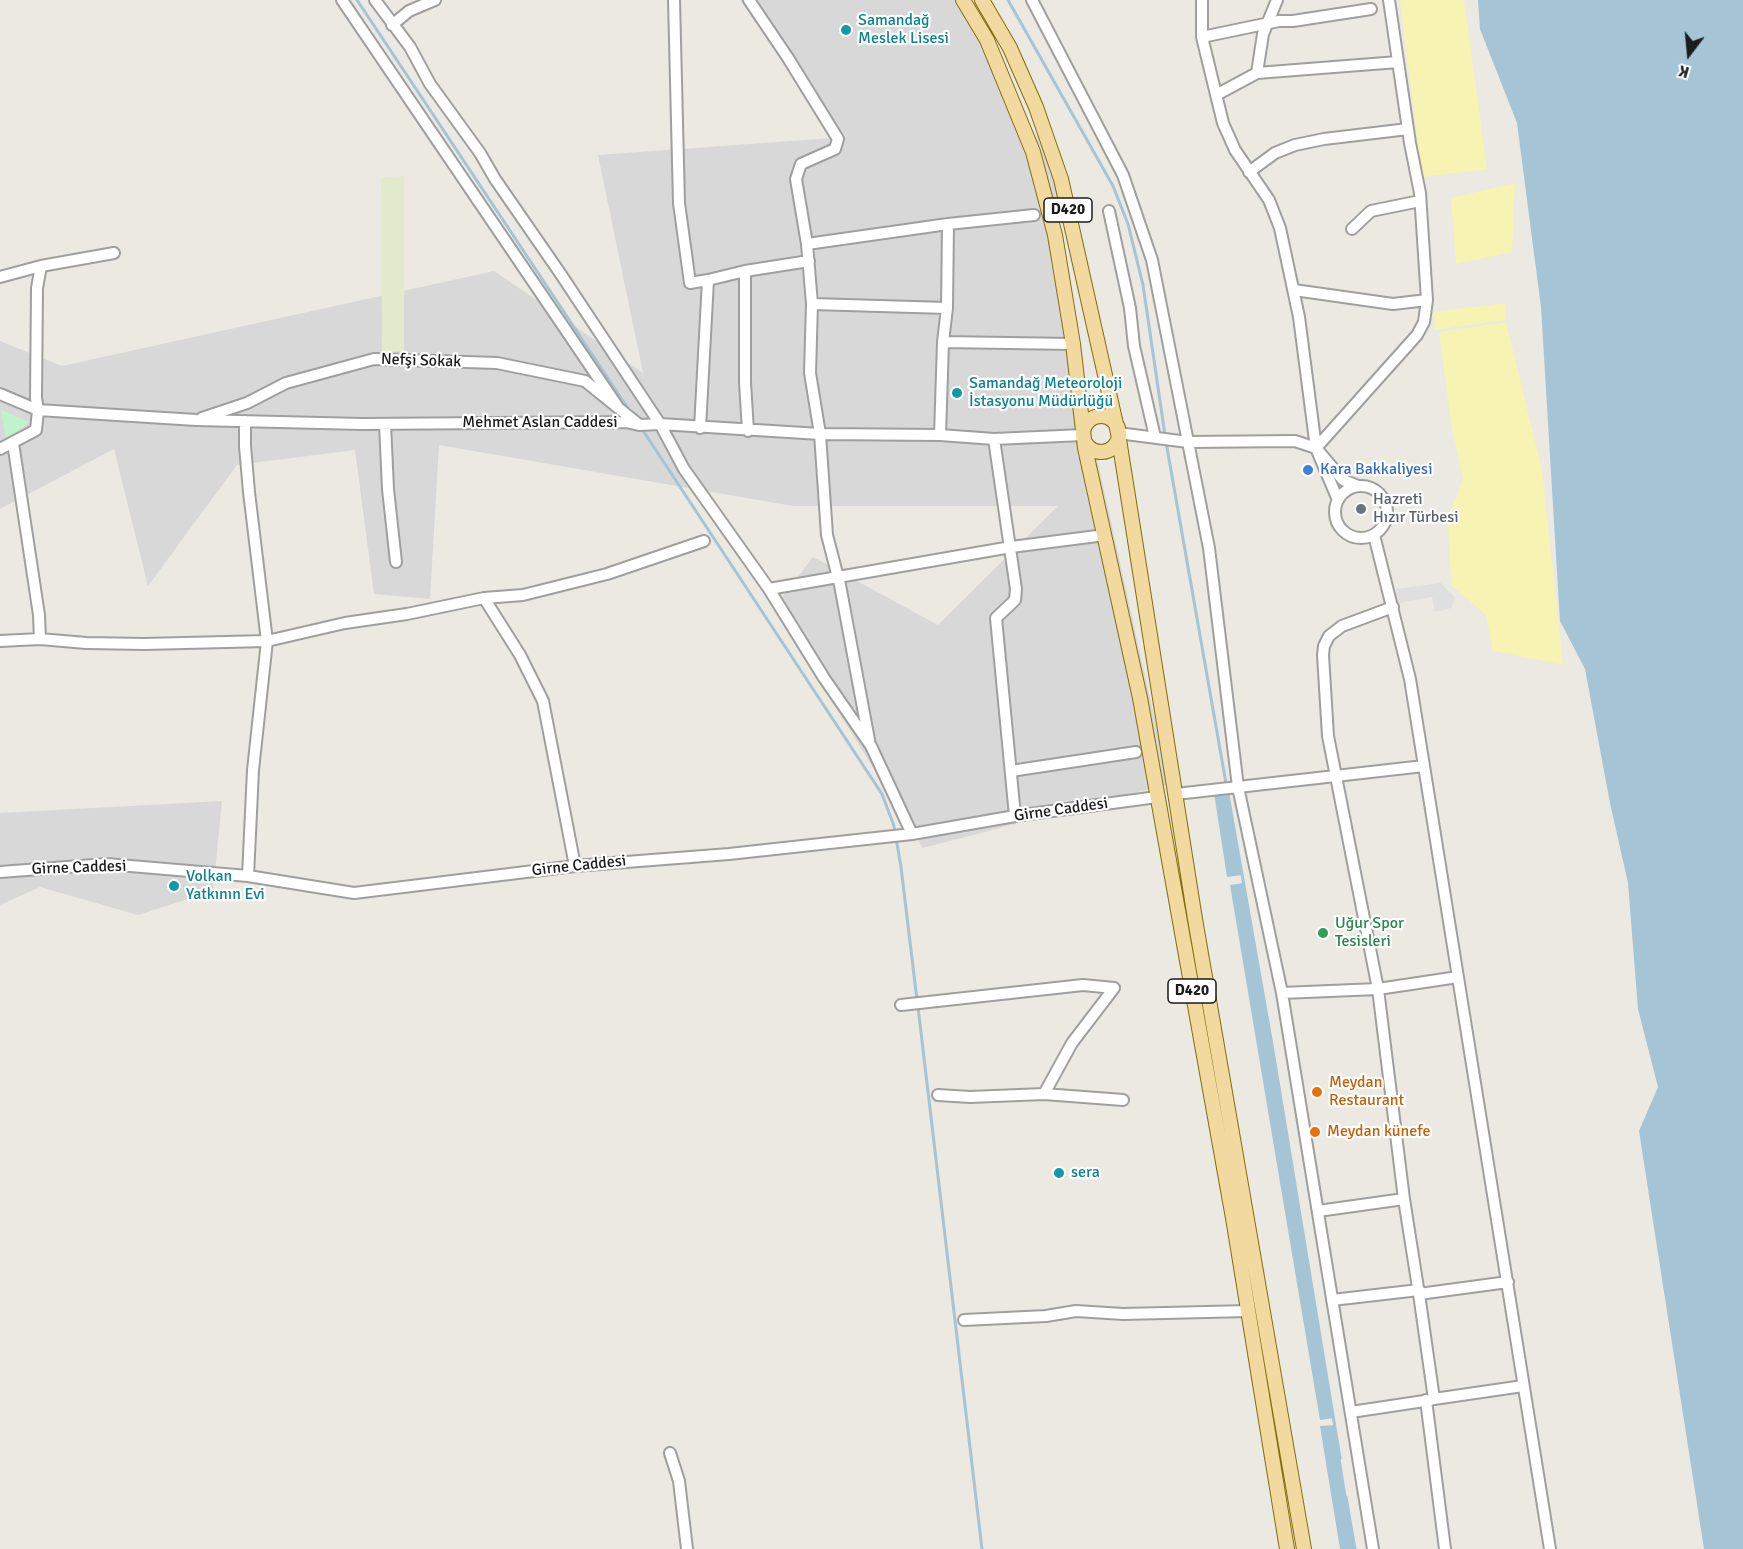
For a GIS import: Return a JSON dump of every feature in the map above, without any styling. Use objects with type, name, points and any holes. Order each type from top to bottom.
[{"type":"main road","name":"D420","points":[[963,0],[987,40],[1033,152],[1055,236],[1083,435],[1140,698],[1248,1311],[1287,1549]]},
{"type":"main road","name":"D420","points":[[982,0],[1010,48],[1036,107],[1061,178],[1118,433],[1197,930],[1304,1549]]},
{"type":"main road","points":[[1099,417],[1110,419],[1114,423],[1118,438],[1112,448],[1102,452],[1087,446],[1083,435],[1089,421],[1099,417]]},
{"type":"street","points":[[342,0],[618,407]]},
{"type":"street","points":[[375,0],[410,47],[430,84],[561,273],[660,424],[684,469],[769,589],[824,678],[871,746],[912,834]]},
{"type":"street","points":[[392,25],[409,11],[435,0]]},
{"type":"street","points":[[674,0],[679,202],[690,283],[808,261]]},
{"type":"street","points":[[749,0],[788,57],[838,139],[835,149],[801,164],[796,179],[807,244],[812,304],[810,373],[820,434],[827,535],[838,576],[871,746]]},
{"type":"street","points":[[1032,0],[1124,175],[1152,260],[1209,548],[1238,788],[1282,993],[1373,1549]]},
{"type":"street","points":[[1118,433],[1188,442],[1295,441],[1316,447],[1343,480],[1375,490],[1382,496],[1386,504],[1385,522],[1374,535],[1358,538],[1343,531],[1335,516],[1338,500],[1316,447],[1299,317],[1280,228],[1269,200],[1235,150],[1223,123],[1202,37],[1202,0]]},
{"type":"street","points":[[1257,73],[1263,34],[1277,0]]},
{"type":"street","points":[[1316,447],[1417,335],[1424,322],[1427,300],[1420,201],[1389,0]]},
{"type":"street","points":[[1202,37],[1279,21],[1293,21],[1371,9]]},
{"type":"street","points":[[1216,95],[1257,73],[1398,62]]},
{"type":"street","points":[[1249,172],[1275,153],[1295,145],[1324,139],[1408,129]]},
{"type":"street","points":[[1352,229],[1371,211],[1420,201]]},
{"type":"street","points":[[1109,211],[1130,308],[1134,346],[1155,437]]},
{"type":"street","points":[[807,244],[1034,214]]},
{"type":"street","points":[[940,435],[948,224]]},
{"type":"street","points":[[0,277],[41,266],[114,253]]},
{"type":"street","points":[[0,449],[36,430],[38,410],[36,398],[37,288],[41,266]]},
{"type":"street","points":[[745,271],[745,382],[748,431]]},
{"type":"street","points":[[700,428],[708,280]]},
{"type":"street","points":[[1293,290],[1393,304],[1427,300]]},
{"type":"street","points":[[812,304],[946,308]]},
{"type":"street","points":[[942,342],[1072,344]]},
{"type":"street","name":"Nefşi Sokak","points":[[196,420],[247,403],[286,383],[374,359],[497,363],[585,381],[639,425]]},
{"type":"street","name":"Mehmet Aslan Caddesi","points":[[0,394],[38,410],[245,422],[385,424],[626,422],[639,425],[660,424],[748,431],[940,435],[994,439],[1083,435]]},
{"type":"street","points":[[245,422],[249,492],[267,641],[253,770],[248,876]]},
{"type":"street","points":[[385,424],[388,489],[396,562]]},
{"type":"street","points":[[994,439],[1011,547],[1016,597],[996,618],[1015,816]]},
{"type":"street","points":[[13,443],[39,615],[40,639]]},
{"type":"street","points":[[1338,500],[1350,488],[1358,486]]},
{"type":"street","points":[[769,589],[1011,547],[1106,535]]},
{"type":"street","points":[[1374,535],[1410,679],[1550,1549]]},
{"type":"street","points":[[0,641],[40,639],[127,643],[267,641],[345,623],[407,614],[484,598],[523,595],[607,574],[704,542]]},
{"type":"street","points":[[484,598],[520,655],[543,701],[575,866]]},
{"type":"street","points":[[1393,607],[1342,626],[1329,636],[1323,655],[1328,736],[1378,989],[1404,1199],[1419,1292],[1445,1549]]},
{"type":"street","points":[[1011,771],[1136,752]]},
{"type":"street","points":[[1176,794],[1424,766]]},
{"type":"street","name":"Girne Caddesi","points":[[0,872],[107,864],[248,876],[354,893],[575,866],[729,854],[912,834],[1015,816],[1157,797]]},
{"type":"street","points":[[1282,993],[1378,989],[1458,977]]},
{"type":"street","points":[[901,1005],[1083,985],[1114,988],[1072,1043],[1044,1094]]},
{"type":"street","points":[[938,1095],[1044,1094],[1124,1100]]},
{"type":"street","points":[[1318,1211],[1404,1199]]},
{"type":"street","points":[[1332,1300],[1508,1282]]},
{"type":"street","points":[[964,1320],[1046,1316],[1076,1311],[1123,1314],[1248,1311]]},
{"type":"street","points":[[1351,1412],[1523,1386]]},
{"type":"street","points":[[670,1453],[679,1481],[687,1549]]},
{"type":"shaded area","points":[[740,0],[956,0],[1057,171],[1065,295],[1073,367],[1090,426],[1169,784],[923,848],[774,608],[813,557],[938,625],[1058,506],[793,506],[439,445],[430,599],[374,594],[355,450],[237,465],[148,586],[114,449],[0,509],[0,341],[62,366],[494,271],[643,373],[598,155],[846,137]]},
{"type":"shaded area","points":[[1441,583],[1455,598],[1451,608],[1435,612],[1432,597],[1398,603],[1396,589]]},
{"type":"shaded area","points":[[222,801],[213,891],[138,915],[40,887],[0,905],[0,813]]},
{"type":"green space","points":[[404,176],[404,351],[382,352],[381,178]]},
{"type":"green space","points":[[1,410],[30,422],[6,440]]},
{"type":"sand","points":[[1400,0],[1464,0],[1487,169],[1422,177]]},
{"type":"sand","points":[[1515,183],[1512,252],[1456,264],[1451,198]]},
{"type":"sand","points":[[1505,303],[1506,320],[1435,330],[1434,312]]},
{"type":"sand","points":[[1506,322],[1542,470],[1563,665],[1493,651],[1486,615],[1451,585],[1448,518],[1463,479],[1452,429],[1439,332]]},
{"type":"water","points":[[1478,0],[1743,0],[1743,1549],[1704,1549],[1639,1131],[1658,1087],[1638,1009],[1628,883],[1610,803],[1585,669],[1560,621],[1541,307],[1517,123],[1480,29]]},
{"type":"water","points":[[1226,791],[1242,875],[1227,877],[1214,793]]},
{"type":"water","points":[[1244,883],[1334,1418],[1320,1420],[1230,885]]},
{"type":"water","points":[[1335,1425],[1355,1549],[1340,1549],[1320,1426]]},
{"type":"waterway","points":[[357,0],[631,413]]},
{"type":"waterway","points":[[1008,0],[1113,186],[1128,224],[1143,285],[1165,435]]},
{"type":"waterway","points":[[642,429],[882,794],[894,826],[901,867],[917,1000]]},
{"type":"waterway","points":[[1166,442],[1272,1045],[1340,1458]]},
{"type":"waterway","points":[[918,1007],[982,1549]]},
{"type":"waterway","points":[[1346,1497],[1355,1549]]},
{"type":"place","name":"Samandağ Meslek Lisesi","points":[[846,30]]},
{"type":"place","name":"Samandağ Meteoroloji İstasyonu Müdürlüğü","points":[[957,393]]},
{"type":"place","name":"Kara Bakkaliyesi","points":[[1308,470]]},
{"type":"place","name":"Hazreti Hızır Türbesi","points":[[1361,509]]},
{"type":"place","name":"Volkan Yatkının Evi","points":[[174,886]]},
{"type":"place","name":"Uğur Spor Tesisleri","points":[[1323,933]]},
{"type":"place","name":"Meydan Restaurant","points":[[1317,1092]]},
{"type":"place","name":"Meydan künefe","points":[[1315,1132]]},
{"type":"place","name":"sera","points":[[1059,1173]]}]
